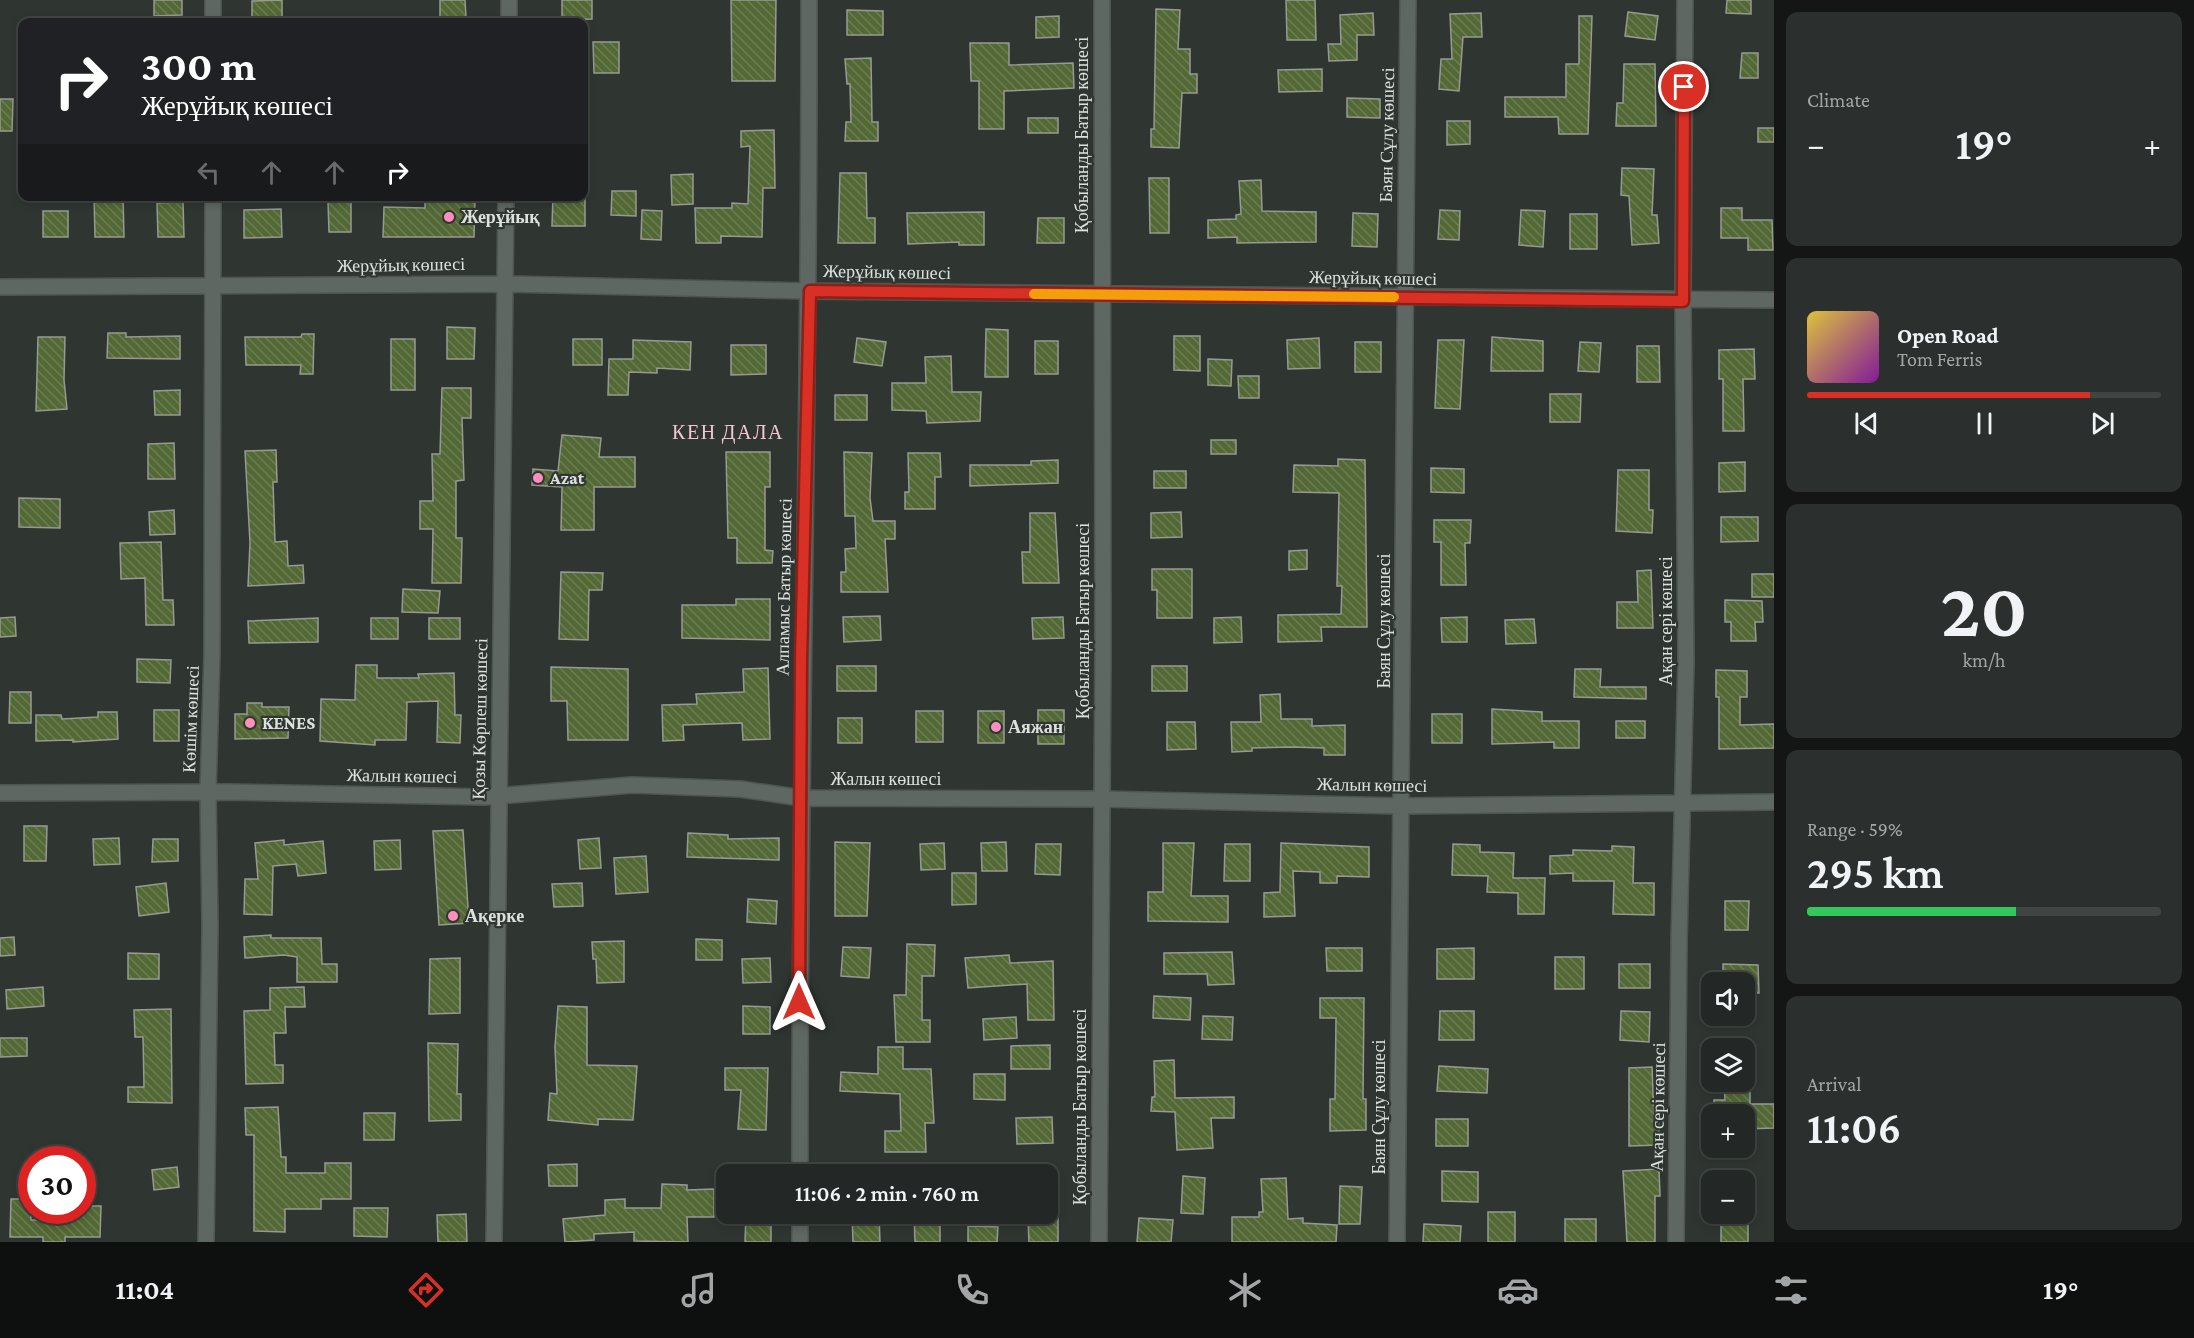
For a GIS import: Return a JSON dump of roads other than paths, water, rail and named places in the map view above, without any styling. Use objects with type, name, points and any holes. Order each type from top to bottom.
[{"type":"street","points":[[213,0],[213,18]]},
{"type":"street","points":[[509,0],[509,18]]},
{"type":"street","name":"Алпамыс Батыр көшесі","points":[[800,1164],[801,660],[810,291],[809,0]]},
{"type":"street","name":"Қобыланды Батыр көшесі","points":[[1099,1242],[1104,655],[1101,294],[1102,0]]},
{"type":"street","name":"Баян Сұлу көшесі","points":[[1397,1242],[1408,0]]},
{"type":"street","name":"Ақан сері көшесі","points":[[1676,1242],[1686,662],[1683,301],[1685,0]]},
{"type":"street","name":"Көшім көшесі","points":[[206,1242],[210,938],[208,792],[213,653],[215,286],[213,201]]},
{"type":"street","name":"Қозы Көрпеш көшесі","points":[[494,1242],[506,201]]},
{"type":"street","name":"Жерұйық көшесі","points":[[0,287],[504,284],[810,291],[1683,301],[1774,300]]},
{"type":"street","name":"Жалын көшесі","points":[[0,793],[208,792],[499,796],[576,787],[632,785],[740,789],[802,798],[1101,800],[1401,806],[1774,802]]},
{"type":"street","points":[[800,1224],[800,1242]]},
{"type":"place","name":"Жерұйық","points":[[449,217]]},
{"type":"place","name":"Azat","points":[[538,478]]},
{"type":"place","name":"KENES","points":[[250,723]]},
{"type":"place","name":"Аяжан","points":[[996,727]]},
{"type":"place","name":"Ақерке","points":[[453,916]]},
{"type":"district","name":"КЕН ДАЛА","points":[[728,432]]}]
